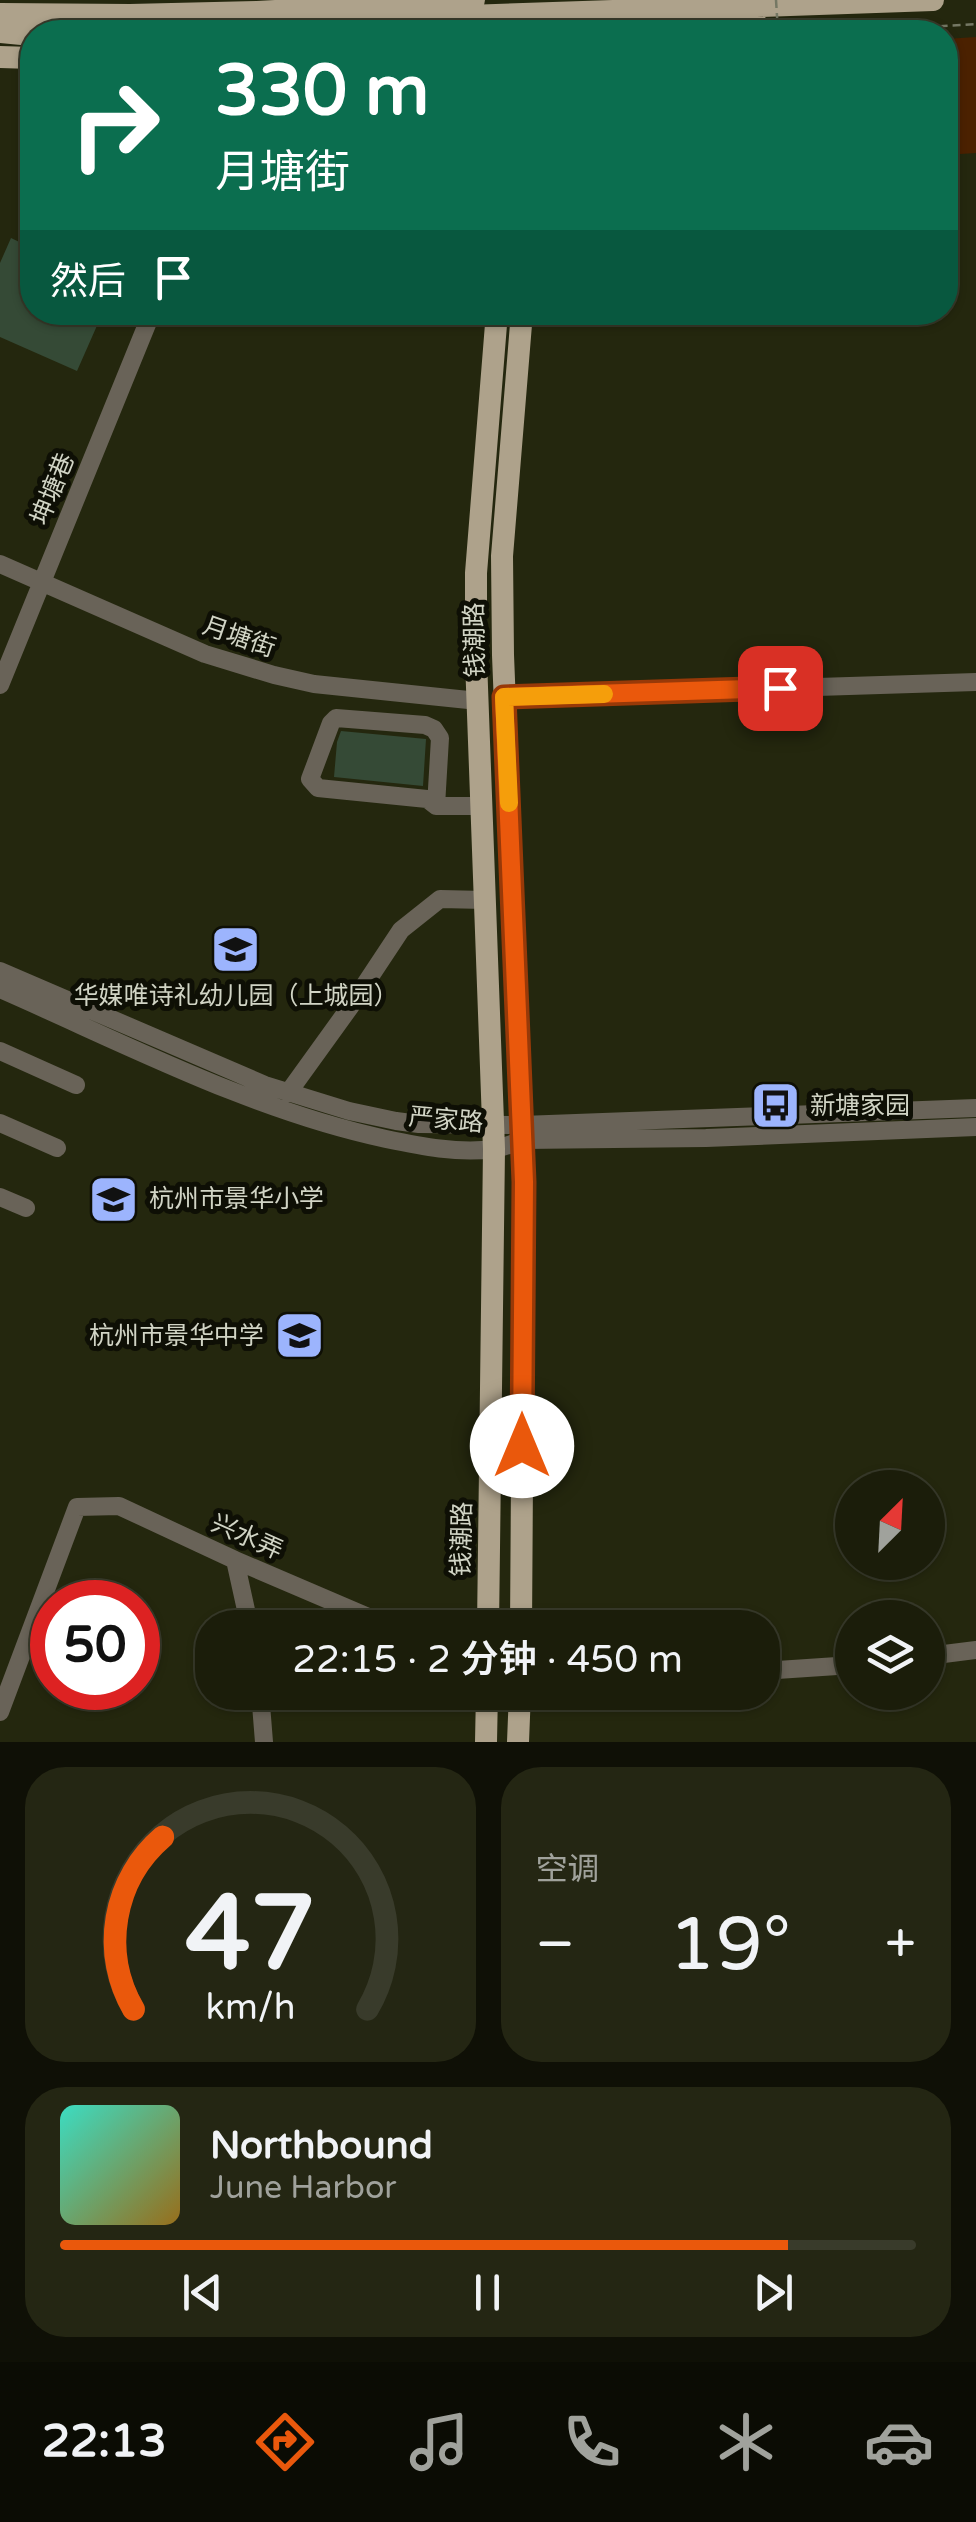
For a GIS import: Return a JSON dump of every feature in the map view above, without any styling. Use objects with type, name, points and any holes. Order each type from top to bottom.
[{"type":"main road","points":[[0,14],[932,0]]},
{"type":"main road","points":[[771,20],[908,11],[932,0]]},
{"type":"main road","points":[[324,20],[469,6]]},
{"type":"main road","name":"钱潮路","points":[[488,1610],[494,1124],[476,574],[496,325]]},
{"type":"main road","name":"钱潮路","points":[[520,1610],[522,1132],[502,556],[521,325]]},
{"type":"main road","points":[[486,1742],[487,1710]]},
{"type":"main road","points":[[518,1742],[519,1710]]},
{"type":"street","name":"坤塘巷","points":[[0,685],[147,325]]},
{"type":"street","name":"月塘街","points":[[0,564],[205,654],[274,676],[478,702]]},
{"type":"street","points":[[504,697],[976,682]]},
{"type":"street","points":[[436,806],[440,738],[434,729],[426,725],[336,718],[330,722],[312,767],[310,779],[318,788],[427,800],[436,806],[482,806]]},
{"type":"street","points":[[288,1092],[401,930],[440,900],[485,900]]},
{"type":"street","name":"严家路","points":[[0,971],[217,1066],[288,1092],[396,1121],[494,1124],[522,1132],[706,1138],[976,1127]]},
{"type":"street","name":"严家路","points":[[0,988],[266,1104],[328,1126],[448,1149],[494,1149],[522,1132],[976,1108]]},
{"type":"street","points":[[0,1051],[76,1085]]},
{"type":"street","name":"严家路","points":[[955,1109],[976,1098]]},
{"type":"street","points":[[0,1123],[57,1148]]},
{"type":"street","points":[[0,1197],[26,1208]]},
{"type":"street","name":"兴水弄","points":[[0,1712],[77,1508],[119,1506],[352,1610]]},
{"type":"street","points":[[234,1560],[246,1610]]},
{"type":"street","points":[[945,1654],[976,1650]]},
{"type":"street","points":[[780,1670],[835,1666]]},
{"type":"street","points":[[261,1710],[264,1742]]},
{"type":"shaded area","points":[[976,37],[976,153],[958,154],[958,38]]},
{"type":"building","points":[[11,238],[20,242],[20,325],[97,325],[77,371],[0,337],[0,263]]},
{"type":"building","points":[[341,731],[426,739],[423,786],[334,777]]},
{"type":"slow traffic","points":[[509,803],[504,697],[604,694]]},
{"type":"place","name":"华媒唯诗礼幼儿园（上城园）","points":[[236,950]]},
{"type":"place","name":"新塘家园","points":[[775,1106]]},
{"type":"place","name":"杭州市景华小学","points":[[114,1199]]},
{"type":"place","name":"杭州市景华中学","points":[[299,1336]]},
{"type":"route","points":[[522,1446],[524,1182],[504,697],[780,688]]}]
